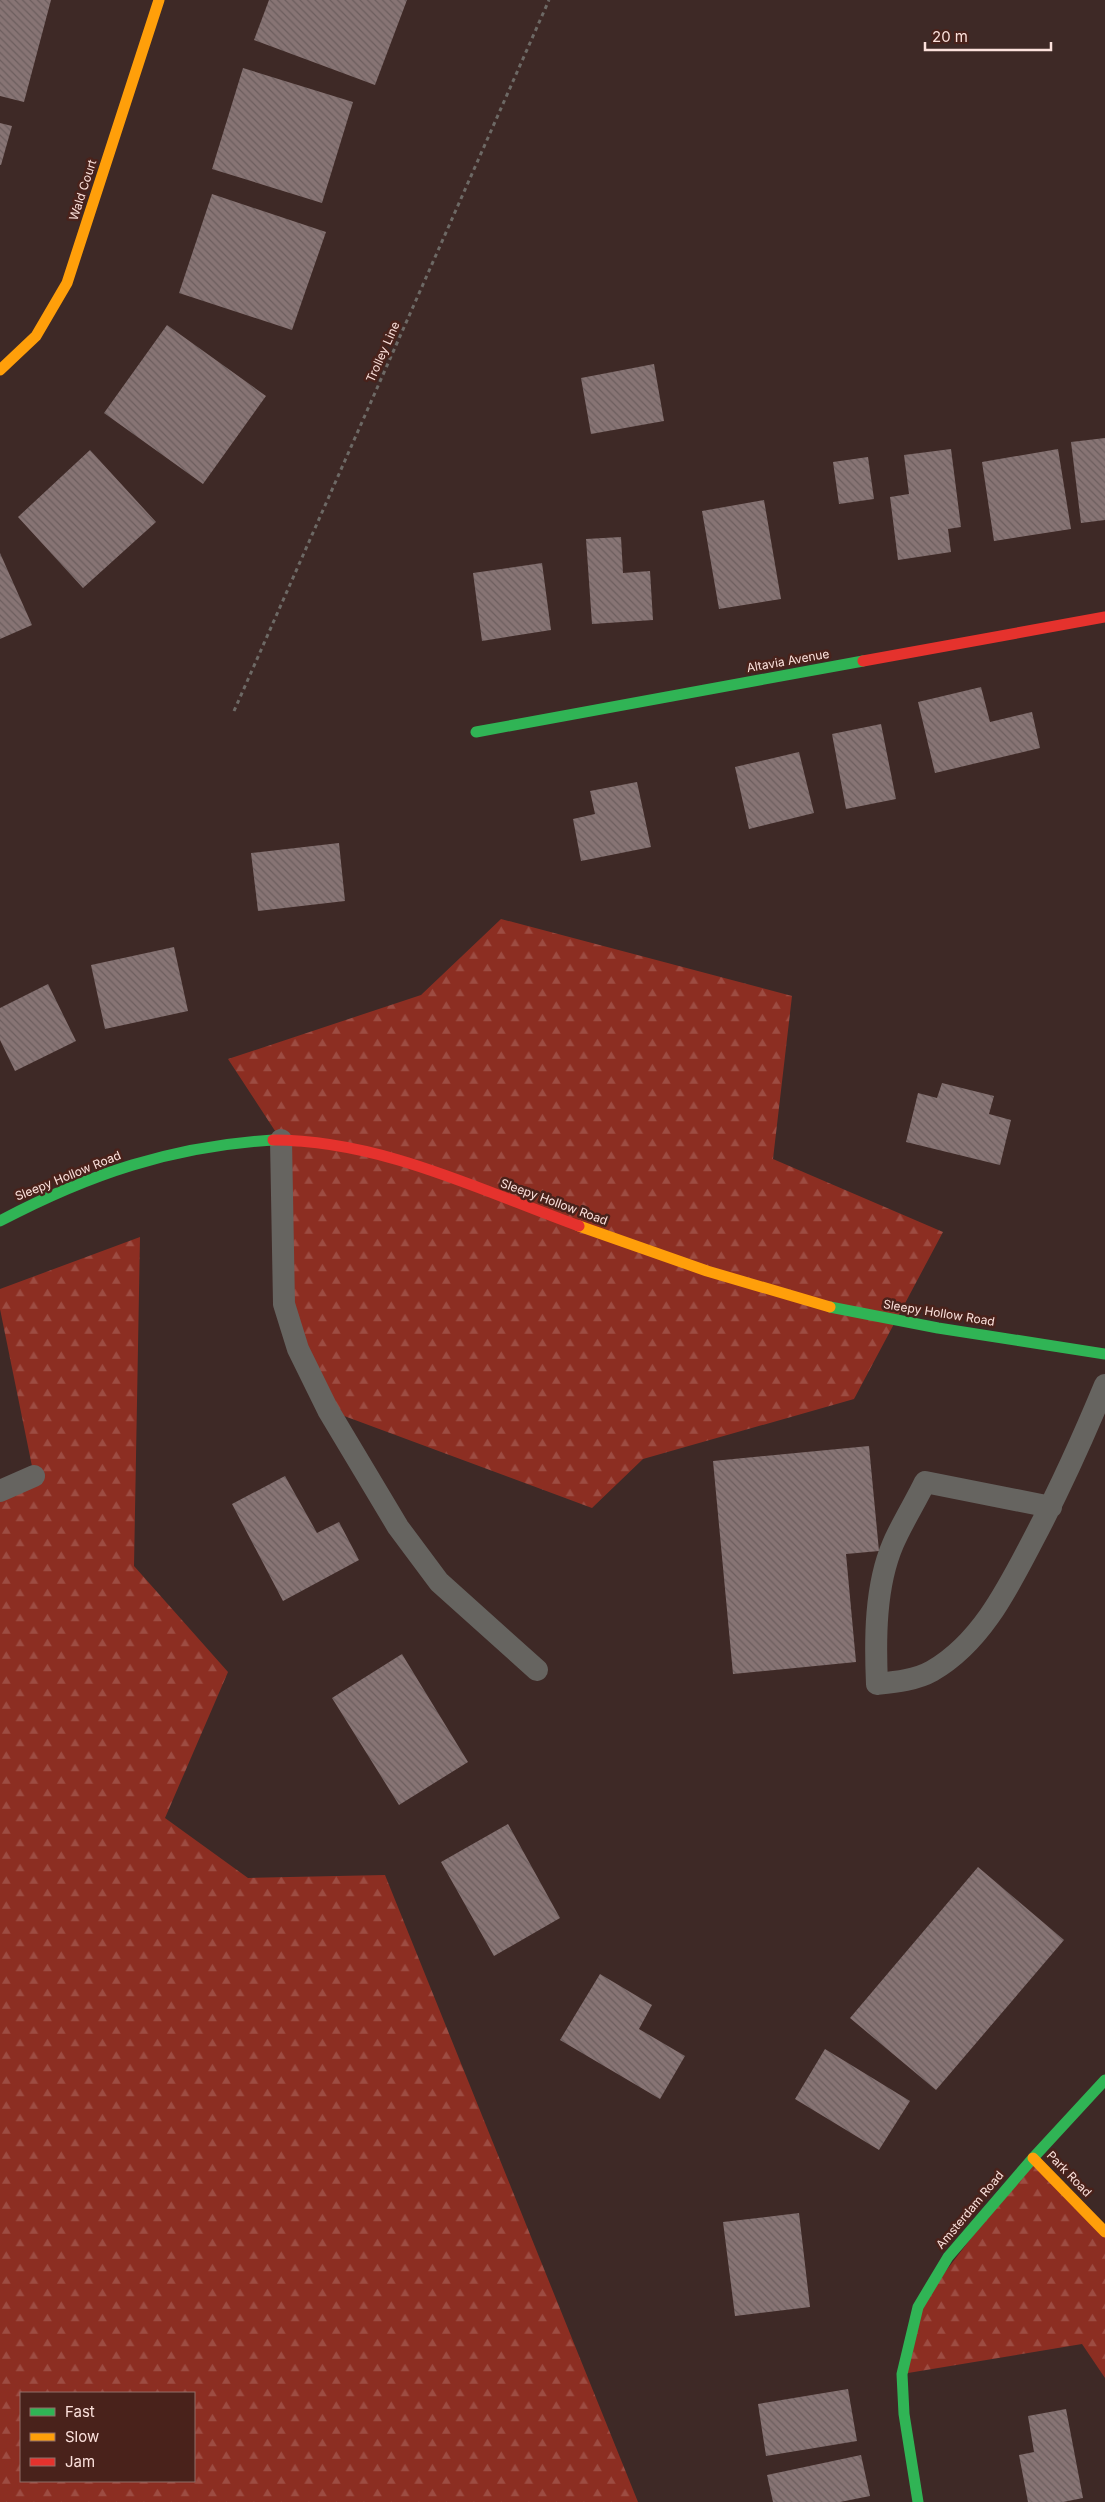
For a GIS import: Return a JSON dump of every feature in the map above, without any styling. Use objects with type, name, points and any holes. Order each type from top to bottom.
[{"type":"street","name":"Wald Court","points":[[0,370],[36,336],[67,283],[159,0]]},
{"type":"street","name":"Altavia Avenue","points":[[476,732],[1105,617]]},
{"type":"street","name":"Sleepy Hollow Road","points":[[0,1221],[23,1208],[107,1172],[179,1151],[245,1140],[317,1142],[396,1159],[682,1264],[803,1299],[882,1318],[1105,1354]]},
{"type":"street","name":"Amsterdam Road","points":[[918,2502],[904,2414],[902,2374],[918,2307],[948,2257],[1033,2158],[1105,2080]]},
{"type":"street","name":"Park Road","points":[[1033,2158],[1105,2232]]},
{"type":"lane","points":[[281,1140],[284,1304],[298,1350],[328,1410],[398,1527],[439,1582],[537,1670]]},
{"type":"lane","points":[[1051,1507],[925,1482],[893,1544],[882,1581],[876,1657],[877,1684],[903,1682],[932,1671],[961,1650],[1008,1589],[1051,1507],[1064,1482],[1105,1385]]},
{"type":"lane","points":[[0,1491],[34,1476]]},
{"type":"path","name":"Trolley Line","points":[[234,710],[549,0]]},
{"type":"green space","points":[[501,919],[792,996],[773,1159],[943,1232],[854,1399],[643,1459],[592,1508],[328,1410],[298,1349],[281,1140],[228,1059],[421,995]]},
{"type":"green space","points":[[140,1237],[134,1566],[228,1672],[165,1818],[248,1878],[385,1875],[638,2502],[0,2502],[0,1491],[34,1476],[0,1309],[0,1289]]},
{"type":"green space","points":[[1033,2158],[1105,2232],[1105,2378],[1082,2344],[902,2374],[918,2307]]},
{"type":"building","points":[[0,0],[51,0],[24,102],[0,96]]},
{"type":"building","points":[[269,0],[407,0],[375,85],[254,40]]},
{"type":"building","points":[[243,68],[353,102],[322,203],[212,169]]},
{"type":"building","points":[[0,123],[12,126],[1,165],[0,165]]},
{"type":"building","points":[[212,194],[326,232],[292,330],[179,293]]},
{"type":"building","points":[[167,325],[266,396],[203,484],[104,413]]},
{"type":"building","points":[[654,364],[664,421],[591,434],[581,378]]},
{"type":"building","points":[[1105,438],[1105,520],[1081,523],[1071,442]]},
{"type":"building","points":[[951,449],[961,527],[948,529],[951,552],[898,560],[890,497],[909,494],[904,455]]},
{"type":"building","points":[[1058,449],[1071,529],[994,541],[982,462]]},
{"type":"building","points":[[90,450],[156,522],[83,588],[18,517]]},
{"type":"building","points":[[868,457],[874,499],[839,504],[833,462]]},
{"type":"building","points":[[764,500],[781,599],[719,609],[702,511]]},
{"type":"building","points":[[621,537],[623,573],[650,571],[653,620],[592,624],[586,539]]},
{"type":"building","points":[[0,553],[32,625],[0,639]]},
{"type":"building","points":[[542,563],[551,630],[482,641],[473,573]]},
{"type":"building","points":[[981,687],[990,722],[1032,712],[1040,748],[935,773],[918,702]]},
{"type":"building","points":[[881,724],[896,799],[846,809],[832,734]]},
{"type":"building","points":[[799,752],[814,813],[749,829],[735,767]]},
{"type":"building","points":[[637,782],[651,847],[581,861],[573,819],[595,814],[590,791]]},
{"type":"building","points":[[339,843],[345,901],[258,911],[251,853]]},
{"type":"building","points":[[174,947],[188,1011],[105,1029],[91,965]]},
{"type":"building","points":[[48,984],[76,1041],[15,1071],[0,1040],[0,1008]]},
{"type":"building","points":[[942,1083],[994,1096],[989,1114],[1011,1120],[1000,1165],[906,1142],[918,1093],[937,1098]]},
{"type":"building","points":[[869,1446],[879,1551],[846,1554],[856,1662],[733,1674],[713,1461]]},
{"type":"building","points":[[285,1476],[317,1533],[339,1522],[359,1560],[283,1601],[232,1504]]},
{"type":"building","points":[[402,1654],[468,1762],[399,1805],[332,1698]]},
{"type":"building","points":[[508,1824],[560,1918],[494,1956],[441,1862]]},
{"type":"building","points":[[978,1867],[1064,1940],[936,2090],[850,2018]]},
{"type":"building","points":[[600,1974],[652,2005],[639,2029],[685,2056],[660,2099],[560,2040]]},
{"type":"building","points":[[825,2049],[910,2101],[879,2150],[795,2099]]},
{"type":"building","points":[[799,2213],[810,2307],[735,2316],[723,2222]]},
{"type":"building","points":[[848,2389],[857,2441],[766,2456],[758,2404]]},
{"type":"building","points":[[1066,2409],[1083,2498],[1063,2502],[1028,2502],[1019,2455],[1034,2452],[1028,2416]]},
{"type":"building","points":[[861,2455],[870,2496],[840,2502],[773,2502],[767,2475]]},
{"type":"traffic: fast","points":[[476,732],[863,661]]},
{"type":"traffic: fast","points":[[0,1221],[66,1189],[132,1165],[200,1149],[236,1143],[273,1140]]},
{"type":"traffic: fast","points":[[830,1307],[938,1328],[1105,1354]]},
{"type":"traffic: fast","points":[[918,2502],[904,2414],[902,2374],[918,2307],[948,2257],[1033,2158],[1105,2080]]},
{"type":"traffic: slow","points":[[0,370],[36,336],[67,283],[159,0]]},
{"type":"traffic: slow","points":[[579,1226],[707,1271],[830,1307]]},
{"type":"traffic: slow","points":[[1033,2158],[1105,2232]]},
{"type":"traffic: jam","points":[[863,661],[1105,617]]},
{"type":"traffic: jam","points":[[273,1140],[313,1142],[352,1148],[391,1158],[467,1183],[579,1226]]}]
